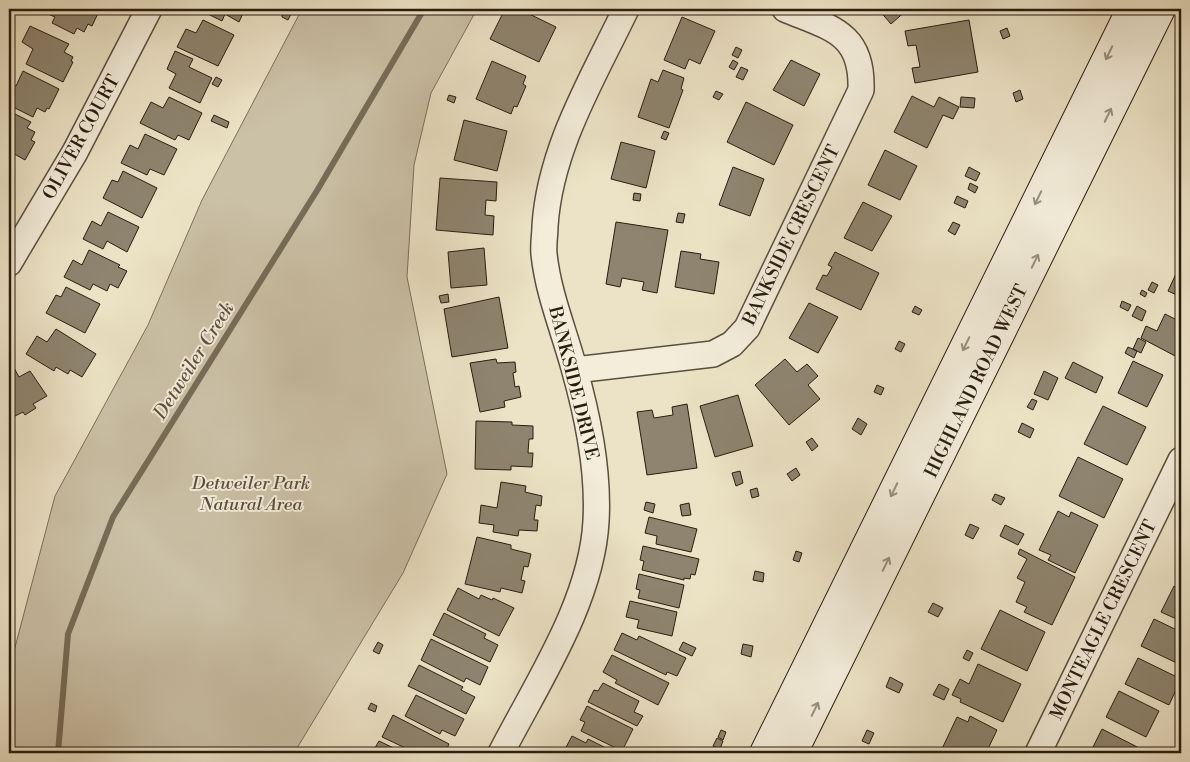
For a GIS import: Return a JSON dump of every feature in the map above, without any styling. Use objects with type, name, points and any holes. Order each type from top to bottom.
[{"type":"main road","name":"HIGHLAND ROAD WEST","points":[[764,753],[1131,9]]},
{"type":"main road","name":"HIGHLAND ROAD WEST","points":[[793,753],[1161,9]]},
{"type":"street","name":"OLIVER COURT","points":[[9,263],[75,152],[149,9]]},
{"type":"street","name":"BANKSIDE DRIVE","points":[[501,753],[575,610],[589,569],[596,521],[594,459],[575,370],[557,314],[544,253],[547,199],[557,157],[626,9]]},
{"type":"street","name":"BANKSIDE CRESCENT","points":[[575,370],[713,354],[732,344],[747,328],[861,90],[862,73],[855,48],[848,40],[826,26],[785,9]]},
{"type":"street","name":"MONTEAGLE CRESCENT","points":[[1038,753],[1181,460]]},
{"type":"green space","name":"Detweiler Park Natural Area","points":[[302,9],[477,9],[431,93],[414,165],[407,277],[447,474],[403,573],[294,753],[9,753],[9,670],[55,496],[148,325],[202,200]]},
{"type":"building","points":[[51,9],[100,9],[92,26],[88,24],[84,32],[77,28],[74,34],[52,23],[55,17],[48,14]]},
{"type":"building","points":[[198,9],[245,9],[239,22],[225,14],[222,21]]},
{"type":"building","points":[[282,9],[292,12],[288,20],[282,17]]},
{"type":"building","points":[[505,9],[519,9],[556,27],[539,62],[490,39]]},
{"type":"building","points":[[878,9],[908,9],[891,24]]},
{"type":"building","points":[[682,17],[715,31],[700,64],[689,59],[685,69],[664,60]]},
{"type":"building","points":[[203,20],[234,35],[218,66],[177,47],[186,29],[196,33]]},
{"type":"building","points":[[969,20],[978,72],[915,83],[912,68],[920,67],[916,45],[908,46],[905,31]]},
{"type":"building","points":[[30,26],[69,44],[64,52],[73,57],[71,61],[73,62],[63,82],[26,64],[33,49],[22,42]]},
{"type":"building","points":[[1007,28],[1010,36],[1003,39],[1000,31]]},
{"type":"building","points":[[736,47],[742,50],[738,58],[732,55]]},
{"type":"building","points":[[175,51],[193,59],[189,67],[212,78],[200,103],[169,88],[176,74],[167,69]]},
{"type":"building","points":[[733,60],[738,63],[734,70],[729,67]]},
{"type":"building","points":[[791,60],[820,74],[804,106],[773,90]]},
{"type":"building","points":[[492,61],[526,76],[523,84],[526,86],[517,107],[514,106],[511,114],[476,99]]},
{"type":"building","points":[[9,62],[14,64],[11,70],[9,69]]},
{"type":"building","points":[[741,67],[748,70],[743,80],[736,77]]},
{"type":"building","points":[[663,70],[684,78],[681,89],[683,90],[669,128],[638,117],[651,79],[658,82]]},
{"type":"building","points":[[23,71],[59,89],[49,109],[47,108],[45,112],[37,108],[33,117],[9,105],[9,87],[12,84],[16,86]]},
{"type":"building","points":[[216,77],[222,80],[218,87],[212,84]]},
{"type":"building","points":[[1020,90],[1023,99],[1016,102],[1013,93]]},
{"type":"building","points":[[716,91],[723,94],[719,100],[713,97]]},
{"type":"building","points":[[449,95],[456,97],[454,103],[447,100]]},
{"type":"building","points":[[912,96],[934,107],[939,97],[959,107],[953,119],[943,115],[927,148],[894,132]]},
{"type":"building","points":[[169,97],[202,113],[189,140],[178,135],[175,140],[140,123],[151,102],[163,108]]},
{"type":"building","points":[[961,97],[975,98],[974,108],[960,107]]},
{"type":"building","points":[[746,102],[793,125],[774,165],[727,142]]},
{"type":"building","points":[[9,111],[31,122],[27,128],[35,132],[31,140],[35,142],[25,160],[9,151]]},
{"type":"building","points":[[214,115],[229,122],[227,128],[211,121]]},
{"type":"building","points":[[464,120],[507,131],[497,171],[454,160]]},
{"type":"building","points":[[664,131],[669,133],[666,140],[661,138]]},
{"type":"building","points":[[145,134],[177,149],[164,175],[150,169],[147,175],[121,163],[130,145],[138,149]]},
{"type":"building","points":[[621,142],[655,151],[646,188],[611,179]]},
{"type":"building","points":[[885,150],[917,166],[900,200],[868,185]]},
{"type":"building","points":[[733,167],[764,179],[750,216],[719,205]]},
{"type":"building","points":[[969,167],[980,173],[976,181],[965,176]]},
{"type":"building","points":[[123,171],[157,188],[142,218],[103,198],[112,180],[118,182]]},
{"type":"building","points":[[440,178],[497,182],[496,201],[486,200],[485,215],[494,216],[493,235],[436,230]]},
{"type":"building","points":[[970,183],[978,187],[975,193],[968,189]]},
{"type":"building","points":[[634,193],[641,194],[640,201],[633,200]]},
{"type":"building","points":[[957,196],[968,201],[965,208],[954,203]]},
{"type":"building","points":[[863,202],[892,216],[872,251],[844,238]]},
{"type":"building","points":[[108,212],[139,227],[127,252],[107,241],[103,249],[83,239],[92,221],[101,226]]},
{"type":"building","points":[[678,213],[685,214],[683,223],[676,222]]},
{"type":"building","points":[[616,222],[668,230],[657,293],[642,290],[644,282],[622,278],[620,287],[606,284]]},
{"type":"building","points":[[953,222],[960,225],[955,235],[948,231]]},
{"type":"building","points":[[484,248],[487,285],[451,288],[448,252]]},
{"type":"building","points":[[89,250],[120,265],[118,267],[127,271],[118,288],[110,284],[107,291],[93,284],[90,290],[64,277],[73,260],[82,265]]},
{"type":"building","points":[[681,251],[701,254],[700,259],[719,262],[714,294],[675,287]]},
{"type":"building","points":[[835,252],[879,273],[861,310],[816,289],[823,275],[827,276],[832,267],[828,265]]},
{"type":"building","points":[[1181,263],[1181,297],[1168,291]]},
{"type":"building","points":[[1152,282],[1158,285],[1154,293],[1148,290]]},
{"type":"building","points":[[66,287],[100,304],[85,333],[46,313],[56,295],[61,297]]},
{"type":"building","points":[[1142,290],[1147,293],[1145,297],[1140,294]]},
{"type":"building","points":[[448,294],[449,302],[441,303],[439,296]]},
{"type":"building","points":[[499,297],[508,348],[452,357],[444,309]]},
{"type":"building","points":[[1122,301],[1131,305],[1128,311],[1120,307]]},
{"type":"building","points":[[809,303],[838,317],[818,353],[789,338]]},
{"type":"building","points":[[915,306],[922,310],[919,315],[912,312]]},
{"type":"building","points":[[1137,306],[1146,311],[1142,321],[1132,316]]},
{"type":"building","points":[[1165,314],[1181,322],[1181,353],[1179,358],[1141,338],[1146,326],[1157,331]]},
{"type":"building","points":[[56,329],[96,354],[82,377],[70,370],[68,374],[56,367],[54,371],[26,354],[37,336],[47,342]]},
{"type":"building","points":[[1138,338],[1146,342],[1141,353],[1133,349]]},
{"type":"building","points":[[899,341],[905,344],[901,352],[895,349]]},
{"type":"building","points":[[1128,347],[1137,351],[1134,358],[1125,353]]},
{"type":"building","points":[[496,359],[497,363],[515,362],[516,372],[513,373],[515,387],[519,386],[521,397],[504,401],[505,407],[480,412],[470,363]]},
{"type":"building","points":[[785,359],[797,372],[807,364],[818,376],[808,385],[820,399],[789,425],[755,385]]},
{"type":"building","points":[[1133,361],[1163,375],[1147,407],[1118,393]]},
{"type":"building","points":[[1073,362],[1103,377],[1096,393],[1065,378]]},
{"type":"building","points":[[13,366],[19,377],[30,371],[47,396],[33,404],[36,408],[25,415],[23,412],[15,416],[9,404],[9,369]]},
{"type":"building","points":[[1044,371],[1058,378],[1048,400],[1034,394]]},
{"type":"building","points":[[877,385],[884,388],[881,395],[874,392]]},
{"type":"building","points":[[738,395],[753,446],[715,457],[700,406]]},
{"type":"building","points":[[1032,399],[1037,401],[1033,410],[1027,407]]},
{"type":"building","points":[[687,404],[697,468],[647,475],[637,412],[652,410],[654,418],[673,415],[672,407]]},
{"type":"building","points":[[1103,406],[1146,427],[1127,465],[1084,444]]},
{"type":"building","points":[[858,418],[867,424],[861,435],[852,429]]},
{"type":"building","points":[[476,421],[512,422],[512,425],[533,426],[533,439],[529,439],[528,453],[533,453],[532,467],[511,466],[511,470],[475,469]]},
{"type":"building","points":[[1022,423],[1034,429],[1030,438],[1018,432]]},
{"type":"building","points":[[812,438],[818,446],[812,451],[806,442]]},
{"type":"building","points":[[1078,457],[1123,479],[1104,518],[1059,496]]},
{"type":"building","points":[[796,468],[800,475],[792,481],[787,474]]},
{"type":"building","points":[[740,471],[743,483],[736,486],[732,473]]},
{"type":"building","points":[[501,482],[526,486],[525,492],[542,496],[541,506],[536,505],[534,520],[538,520],[537,531],[519,530],[518,536],[493,532],[494,525],[479,523],[481,505],[497,508]]},
{"type":"building","points":[[757,488],[759,496],[752,498],[750,490]]},
{"type":"building","points":[[995,494],[1005,498],[1001,505],[992,500]]},
{"type":"building","points":[[646,502],[655,504],[653,513],[644,510]]},
{"type":"building","points":[[689,503],[691,515],[682,516],[680,505]]},
{"type":"building","points":[[1058,511],[1069,517],[1071,512],[1098,525],[1075,573],[1048,560],[1051,555],[1039,550]]},
{"type":"building","points":[[649,517],[697,529],[691,552],[656,544],[657,536],[645,533]]},
{"type":"building","points":[[970,524],[979,528],[973,539],[965,535]]},
{"type":"building","points":[[1005,525],[1024,534],[1018,545],[1000,536]]},
{"type":"building","points":[[477,537],[511,545],[511,549],[531,554],[528,567],[524,566],[521,580],[525,581],[522,593],[501,588],[500,592],[465,584]]},
{"type":"building","points":[[643,546],[699,559],[695,575],[691,574],[690,579],[684,578],[684,580],[642,570],[644,561],[640,560]]},
{"type":"building","points":[[1020,549],[1075,577],[1052,625],[1024,612],[1027,607],[1016,602],[1025,582],[1017,578],[1027,559],[1018,554]]},
{"type":"building","points":[[796,551],[802,553],[799,562],[793,560]]},
{"type":"building","points":[[755,571],[764,573],[763,582],[753,580]]},
{"type":"building","points":[[639,574],[684,585],[679,608],[638,598],[640,590],[636,589]]},
{"type":"building","points":[[1174,586],[1181,590],[1181,621],[1161,612]]},
{"type":"building","points":[[458,588],[479,599],[481,595],[492,600],[493,598],[514,608],[499,636],[447,610]]},
{"type":"building","points":[[630,601],[677,612],[672,636],[637,628],[639,620],[626,617]]},
{"type":"building","points":[[933,603],[943,608],[938,617],[928,612]]},
{"type":"building","points":[[1000,610],[1045,632],[1027,671],[981,649]]},
{"type":"building","points":[[444,613],[486,634],[484,638],[498,645],[490,662],[433,635]]},
{"type":"building","points":[[1154,619],[1181,632],[1181,665],[1141,646]]},
{"type":"building","points":[[622,633],[637,640],[639,636],[686,658],[677,676],[667,672],[666,675],[614,650]]},
{"type":"building","points":[[431,639],[488,667],[480,685],[466,678],[464,682],[421,660]]},
{"type":"building","points":[[378,642],[383,645],[379,654],[373,651]]},
{"type":"building","points":[[683,642],[696,648],[692,656],[679,650]]},
{"type":"building","points":[[743,644],[753,646],[751,657],[741,654]]},
{"type":"building","points":[[967,650],[973,653],[969,661],[963,658]]},
{"type":"building","points":[[612,655],[669,683],[658,705],[615,683],[617,680],[603,672]]},
{"type":"building","points":[[1138,658],[1181,679],[1169,705],[1125,684]]},
{"type":"building","points":[[978,664],[1021,684],[1003,722],[960,702],[961,699],[952,695],[960,679],[969,684]]},
{"type":"building","points":[[419,665],[463,687],[461,690],[475,697],[466,714],[408,686]]},
{"type":"building","points":[[890,677],[903,684],[899,693],[886,687]]},
{"type":"building","points":[[603,683],[639,701],[634,712],[643,716],[637,726],[588,702],[594,690],[598,691]]},
{"type":"building","points":[[939,684],[949,689],[944,700],[933,695]]},
{"type":"building","points":[[1119,691],[1159,711],[1146,737],[1106,717]]},
{"type":"building","points":[[416,695],[464,719],[455,736],[442,730],[440,734],[405,716]]},
{"type":"building","points":[[371,703],[377,706],[375,712],[368,709]]},
{"type":"building","points":[[587,706],[633,729],[622,751],[581,731],[585,722],[580,720]]},
{"type":"building","points":[[393,715],[449,744],[445,753],[416,753],[382,737]]},
{"type":"building","points":[[970,716],[997,730],[986,753],[940,753],[957,717],[968,722]]},
{"type":"building","points":[[1102,729],[1145,751],[1144,753],[1090,753]]},
{"type":"building","points":[[721,730],[726,732],[723,740],[718,737]]},
{"type":"building","points":[[867,730],[874,733],[869,744],[862,741]]},
{"type":"building","points":[[572,736],[586,743],[588,739],[616,753],[563,753]]},
{"type":"building","points":[[717,738],[723,741],[720,749],[713,746]]},
{"type":"building","points":[[379,741],[404,753],[372,753]]},
{"type":"waterway","name":"Detweiler Creek","points":[[58,753],[68,634],[113,517],[318,189],[424,9]]}]
